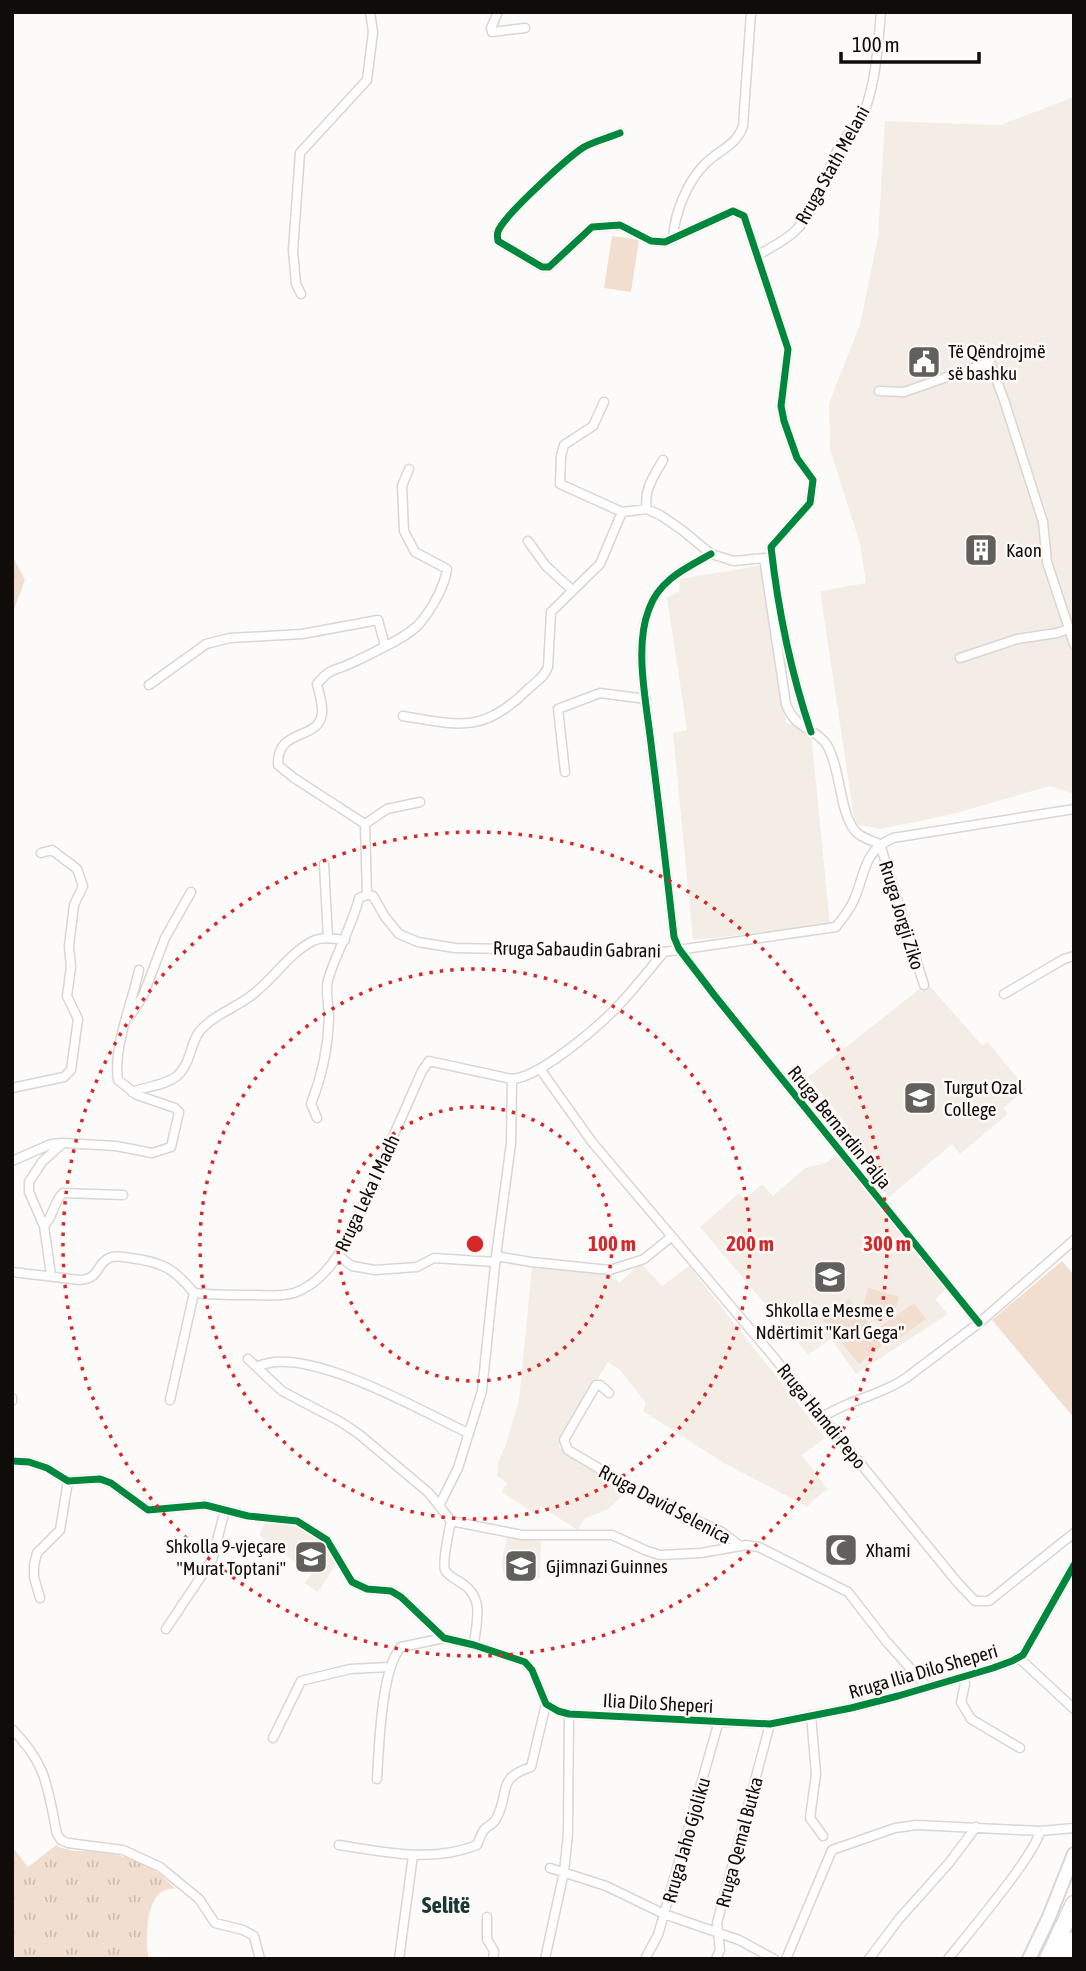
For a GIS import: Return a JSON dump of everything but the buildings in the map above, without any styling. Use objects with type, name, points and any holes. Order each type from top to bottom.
[{"type":"highway","points":[[1048,1959],[1074,1904]]},
{"type":"highway","points":[[1064,1959],[1074,1940]]},
{"type":"main road","points":[[1029,1959],[1074,1854]]},
{"type":"street","points":[[302,294],[296,284],[293,250],[300,153],[367,80],[373,32],[370,12]]},
{"type":"street","points":[[498,12],[491,28],[492,32],[525,28]]},
{"type":"street","points":[[673,238],[678,212],[694,178],[705,164],[740,136],[743,127],[751,12]]},
{"type":"street","name":"Rruga Stath Melani","points":[[758,256],[802,223],[815,202],[840,145],[863,116],[878,50],[881,12]]},
{"type":"street","points":[[620,133],[584,148],[553,175],[510,214],[500,227],[498,241],[542,267],[549,267],[593,227],[620,225],[651,241],[665,242],[733,211],[744,216],[788,349],[781,406],[784,421],[797,458],[813,480],[810,503],[771,547],[795,679],[811,732]]},
{"type":"street","points":[[879,391],[904,392],[990,362],[1040,514],[1047,562],[1071,628],[1074,644]]},
{"type":"street","points":[[604,402],[593,426],[564,445],[560,484],[622,512],[647,509],[682,530],[711,554],[734,561],[764,558],[790,716],[825,742],[834,758],[849,819],[856,832],[880,844],[893,838],[1074,808]]},
{"type":"street","points":[[647,509],[647,491],[663,460]]},
{"type":"street","points":[[365,824],[278,765],[278,752],[285,741],[315,727],[320,721],[323,711],[317,684],[327,671],[350,664],[419,625],[437,596],[447,569],[415,552],[404,531],[402,486],[408,469]]},
{"type":"street","points":[[403,716],[457,725],[483,722],[510,707],[545,674],[548,667],[551,612],[600,564],[622,512]]},
{"type":"street","points":[[528,541],[546,566],[572,590]]},
{"type":"street","points":[[679,949],[674,937],[642,653],[649,608],[674,575],[711,554]]},
{"type":"street","points":[[149,685],[206,644],[230,638],[302,634],[378,620],[385,646]]},
{"type":"street","points":[[960,658],[1017,639],[1057,633],[1071,628]]},
{"type":"street","points":[[565,772],[558,709],[600,694],[646,699]]},
{"type":"street","points":[[365,824],[387,809],[420,802]]},
{"type":"street","points":[[317,1118],[311,1104],[321,1078],[326,1052],[329,1018],[327,983],[359,898],[367,895],[365,824]]},
{"type":"street","name":"Rruga Sabaudin Gabrani","points":[[367,895],[373,896],[385,917],[400,934],[418,942],[455,948],[664,952],[836,928],[852,906],[869,856],[880,844]]},
{"type":"street","name":"Rruga Jorgji Ziko","points":[[880,844],[924,985]]},
{"type":"street","points":[[12,1088],[64,1077],[71,1070],[76,1048],[78,1019],[66,996],[66,990],[71,967],[70,923],[74,905],[83,886],[77,869],[52,850],[41,853]]},
{"type":"street","points":[[324,864],[328,938]]},
{"type":"street","points":[[128,1018],[143,996],[165,938],[191,892]]},
{"type":"street","points":[[132,1092],[155,1086],[178,1075],[184,1068],[200,1031],[251,997],[279,968],[313,941],[328,938],[345,940]]},
{"type":"street","name":"Rruga Bernardin Palja","points":[[679,949],[979,1323]]},
{"type":"street","points":[[439,1506],[458,1468],[482,1391],[511,1143],[512,1079],[525,1077],[540,1069],[616,1008],[664,952]]},
{"type":"street","points":[[1004,994],[1064,959],[1074,956]]},
{"type":"street","points":[[12,1161],[51,1144],[62,1143],[116,1146],[152,1153],[171,1147],[179,1112],[175,1108],[132,1092],[118,1080],[116,1068],[119,1047],[139,970]]},
{"type":"street","name":"Rruga Leka I Madh","points":[[194,1293],[292,1293],[308,1286],[339,1256],[429,1061],[512,1079]]},
{"type":"street","name":"Rruga Hamdi Pepo","points":[[540,1069],[592,1142],[975,1601],[989,1601],[1074,1533]]},
{"type":"street","points":[[51,1275],[44,1226],[29,1192],[29,1182],[42,1162],[62,1143]]},
{"type":"street","points":[[44,1226],[51,1219],[63,1193],[123,1195]]},
{"type":"street","points":[[339,1256],[352,1266],[375,1270],[416,1267],[434,1258],[496,1259],[610,1270],[644,1259],[671,1237]]},
{"type":"street","points":[[821,1418],[840,1407],[895,1386],[979,1323],[1074,1240]]},
{"type":"street","points":[[12,1272],[89,1279],[96,1275],[111,1257],[155,1261],[176,1273],[194,1293],[170,1400]]},
{"type":"street","points":[[248,1359],[282,1391],[360,1435],[429,1493],[451,1521],[522,1535],[612,1535],[660,1555],[701,1553],[739,1545]]},
{"type":"street","points":[[257,1367],[284,1362],[330,1370],[364,1382],[468,1433]]},
{"type":"street","name":"Rruga David Selenica","points":[[609,1393],[596,1385],[564,1440],[568,1450],[647,1497],[722,1532],[739,1545],[759,1547],[848,1592],[926,1686]]},
{"type":"street","points":[[12,1461],[29,1462],[47,1468],[68,1481],[100,1479],[111,1483],[148,1510],[205,1505],[248,1516],[297,1521],[327,1540],[352,1582],[367,1589],[391,1591],[401,1597],[444,1638]]},
{"type":"street","points":[[40,1598],[34,1577],[34,1565],[37,1553],[60,1530],[68,1481]]},
{"type":"street","points":[[166,1629],[212,1560],[225,1510]]},
{"type":"street","points":[[451,1521],[444,1567],[448,1574],[469,1588],[477,1601],[479,1608],[474,1645]]},
{"type":"street","name":"Rruga Ilia Dilo Sheperi","points":[[770,1724],[851,1708],[963,1678],[1018,1658],[1029,1645],[1074,1566]]},
{"type":"street","points":[[339,1845],[413,1855],[461,1851],[477,1845],[484,1830],[491,1826],[497,1817],[508,1780],[513,1773],[531,1766],[546,1704],[529,1665],[474,1645],[444,1638],[401,1647],[390,1667],[377,1779]]},
{"type":"street","points":[[1018,1658],[1074,1709]]},
{"type":"street","points":[[273,1738],[301,1681],[350,1669],[390,1667]]},
{"type":"street","points":[[963,1678],[965,1684],[961,1702],[971,1719],[1020,1748]]},
{"type":"street","name":"Ilia Dilo Sheperi","points":[[546,1704],[558,1712],[569,1714],[770,1724]]},
{"type":"street","points":[[545,1959],[564,1872],[568,1833],[569,1714]]},
{"type":"street","points":[[811,1715],[816,1774],[810,1818],[823,1836]]},
{"type":"street","name":"Rruga Jaho Gjoliku","points":[[646,1957],[658,1935],[719,1721]]},
{"type":"street","name":"Rruga Qemal Butka","points":[[716,1959],[720,1950],[717,1923],[770,1724]]},
{"type":"street","points":[[12,1728],[25,1742],[43,1770],[57,1835],[61,1840],[122,1850],[160,1867],[199,1899],[215,1923],[243,1930],[254,1936],[260,1959]]},
{"type":"street","points":[[788,1958],[832,1850],[895,1828],[918,1825],[1040,1830],[1074,1828]]},
{"type":"street","points":[[869,1959],[976,1827]]},
{"type":"street","points":[[948,1959],[1026,1858],[1039,1838],[1040,1830]]},
{"type":"street","points":[[400,1959],[413,1855]]},
{"type":"street","points":[[550,1868],[606,1886],[664,1914],[739,1940],[774,1959]]},
{"type":"street","points":[[487,1917],[487,1939],[494,1951],[493,1959]]},
{"type":"shaded area","points":[[1074,97],[1074,794],[1050,786],[949,815],[880,829],[855,824],[820,591],[866,583],[860,544],[830,449],[829,403],[860,325],[878,237],[885,121],[1000,125]]},
{"type":"shaded area","points":[[763,565],[786,723],[800,725],[811,732],[830,925],[693,940],[673,733],[687,730],[667,598],[679,591],[680,579]]},
{"type":"shaded area","name":"Turgut Ozal College","points":[[927,983],[982,1045],[988,1042],[1026,1089],[1003,1108],[1008,1114],[960,1154],[952,1144],[889,1197],[838,1135],[848,1126],[808,1077]]},
{"type":"shaded area","name":"Shkolla e Mesme e Ndërtimit \"Karl Gega\"","points":[[836,1155],[948,1288],[935,1299],[948,1314],[856,1374],[831,1339],[808,1355],[700,1227],[739,1193],[745,1199],[762,1184],[773,1196],[805,1168],[826,1163]]},
{"type":"shaded area","points":[[641,1263],[662,1286],[689,1266],[825,1438],[802,1455],[828,1489],[808,1507],[724,1463],[643,1411],[646,1403],[620,1370],[608,1362],[559,1441],[559,1447],[630,1489],[607,1510],[585,1518],[578,1530],[541,1507],[535,1514],[502,1492],[507,1483],[497,1476],[498,1463],[519,1400],[532,1267],[610,1275],[619,1283]]},
{"type":"shaded area","name":"Shkolla 9-vjeçare \"Murat Toptani\"","points":[[266,1521],[296,1523],[320,1538],[331,1550],[337,1563],[318,1592],[305,1583],[311,1574],[259,1535]]},
{"type":"shaded area","name":"Gjimnazi Guinnes","points":[[507,1537],[541,1541],[540,1578],[526,1584],[503,1573],[502,1560]]},
{"type":"green space","points":[[612,236],[639,240],[631,292],[604,288]]},
{"type":"green space","points":[[12,555],[25,580],[12,614]]},
{"type":"green space","points":[[1062,1261],[1074,1275],[1074,1418],[992,1320]]},
{"type":"green space","points":[[868,1288],[899,1297],[894,1314],[863,1306]]},
{"type":"green space","points":[[849,1299],[885,1343],[859,1364],[823,1320]]},
{"type":"green space","points":[[914,1303],[926,1319],[892,1343],[881,1326]]},
{"type":"green space","points":[[56,1845],[67,1850],[113,1854],[136,1861],[166,1879],[175,1889],[165,1890],[153,1904],[147,1939],[149,1959],[12,1959],[12,1853],[15,1850],[28,1867]]},
{"type":"cycle path","points":[[620,133],[584,147],[553,172],[507,218],[497,235],[498,241],[542,267],[549,267],[592,227],[620,225],[651,241],[665,242],[733,211],[744,216],[788,349],[781,406],[784,421],[797,458],[813,480],[810,503],[771,547],[786,641],[811,732]]},
{"type":"cycle path","points":[[711,554],[674,576],[659,590],[649,609],[642,642],[643,680],[674,937],[679,949],[715,996],[979,1323]]},
{"type":"cycle path","points":[[12,1461],[29,1462],[47,1468],[68,1481],[100,1479],[111,1483],[148,1510],[205,1505],[248,1516],[297,1521],[327,1540],[352,1582],[367,1589],[391,1591],[401,1597],[444,1638],[525,1662],[532,1670],[546,1704],[569,1714],[770,1724],[851,1708],[993,1668],[1023,1655],[1074,1565]]},
{"type":"place","name":"Të Qëndrojmë së bashku","points":[[924,362]]},
{"type":"place","name":"Kaon","points":[[981,550]]},
{"type":"place","name":"Turgut Ozal College","points":[[920,1098]]},
{"type":"place","name":"Shkolla e Mesme e Ndërtimit \"Karl Gega\"","points":[[830,1277]]},
{"type":"place","name":"Xhami","points":[[841,1550]]},
{"type":"place","name":"Shkolla 9-vjeçare \"Murat Toptani\"","points":[[311,1557]]},
{"type":"place","name":"Gjimnazi Guinnes","points":[[521,1566]]},
{"type":"district","name":"Selitë","points":[[446,1905]]}]
